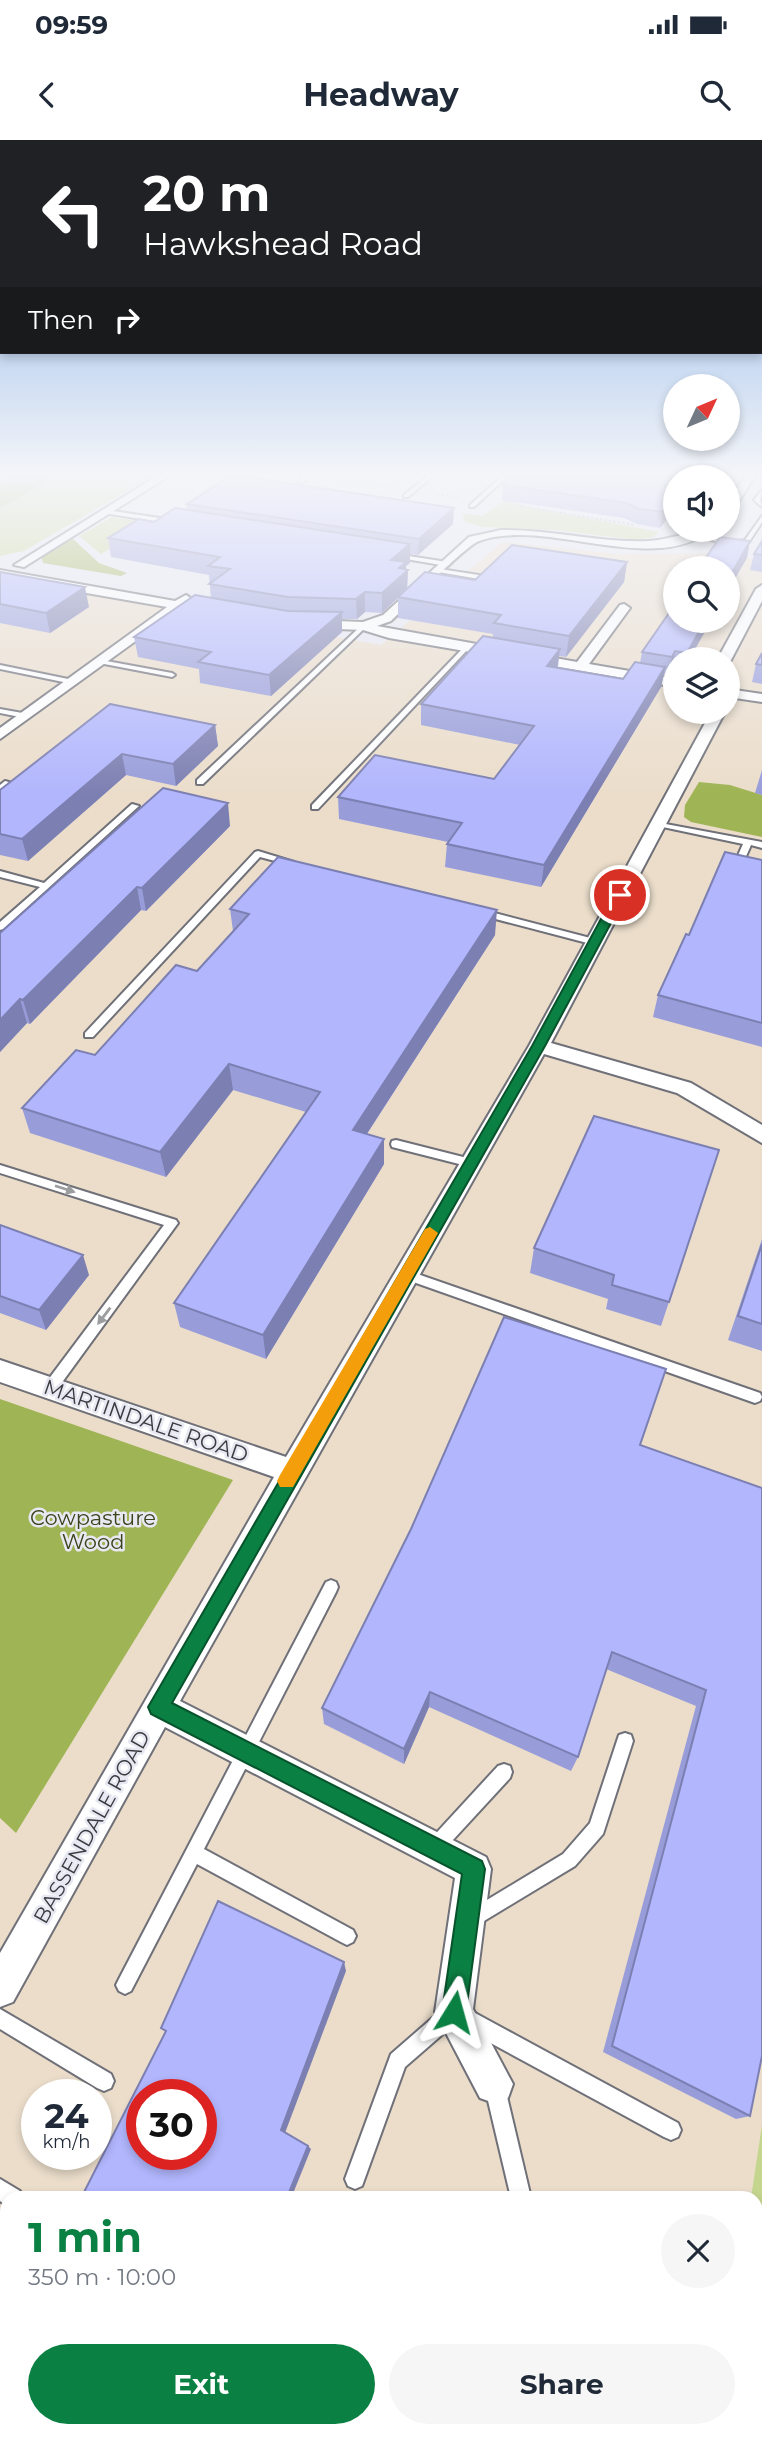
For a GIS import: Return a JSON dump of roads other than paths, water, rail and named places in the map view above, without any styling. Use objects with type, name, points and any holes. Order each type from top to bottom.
[{"type":"street","points":[[36,580],[227,614]]},
{"type":"street","points":[[64,580],[81,588]]},
{"type":"street","points":[[104,580],[217,600]]},
{"type":"street","points":[[364,626],[387,618],[429,580]]},
{"type":"street","points":[[731,647],[762,589]]},
{"type":"street","points":[[0,735],[191,596]]},
{"type":"street","points":[[580,667],[624,607]]},
{"type":"street","points":[[299,620],[364,626],[663,681]]},
{"type":"street","points":[[740,695],[762,698]]},
{"type":"street","name":"BASSENDALE ROAD","points":[[0,1989],[292,1471],[539,1046],[712,724]]},
{"type":"street","points":[[539,1046],[684,1088],[762,1135]]},
{"type":"street","name":"MARTINDALE ROAD","points":[[0,1371],[292,1471]]},
{"type":"street","points":[[159,1707],[474,1869],[454,2012],[494,2084]]},
{"type":"lane","points":[[200,782],[364,626]]},
{"type":"lane","points":[[315,807],[467,647]]},
{"type":"lane","points":[[101,662],[172,675]]},
{"type":"lane","points":[[0,667],[73,682]]},
{"type":"lane","points":[[0,711],[25,716]]},
{"type":"lane","points":[[0,789],[8,783]]},
{"type":"lane","points":[[0,927],[135,806]]},
{"type":"lane","points":[[658,824],[762,845]]},
{"type":"lane","points":[[748,843],[738,862],[762,867]]},
{"type":"lane","points":[[89,1035],[258,854],[298,864]]},
{"type":"lane","points":[[0,874],[46,886]]},
{"type":"lane","points":[[469,909],[595,942]]},
{"type":"lane","points":[[396,1144],[471,1163]]},
{"type":"lane","points":[[0,1169],[172,1223],[50,1388]]},
{"type":"lane","points":[[406,1275],[755,1397]]},
{"type":"lane","points":[[125,1985],[248,1752],[331,1587]]},
{"type":"lane","points":[[466,1921],[569,1860],[597,1828],[625,1741]]},
{"type":"lane","points":[[434,1848],[504,1772]]},
{"type":"lane","points":[[194,1853],[348,1936]]},
{"type":"lane","points":[[355,2179],[398,2061],[454,2012],[671,2130]]},
{"type":"lane","points":[[0,2018],[101,2079]]},
{"type":"lane","points":[[494,2084],[519,2191]]},
{"type":"park label","name":"Cowpasture Wood","points":[[93,1530]]}]
